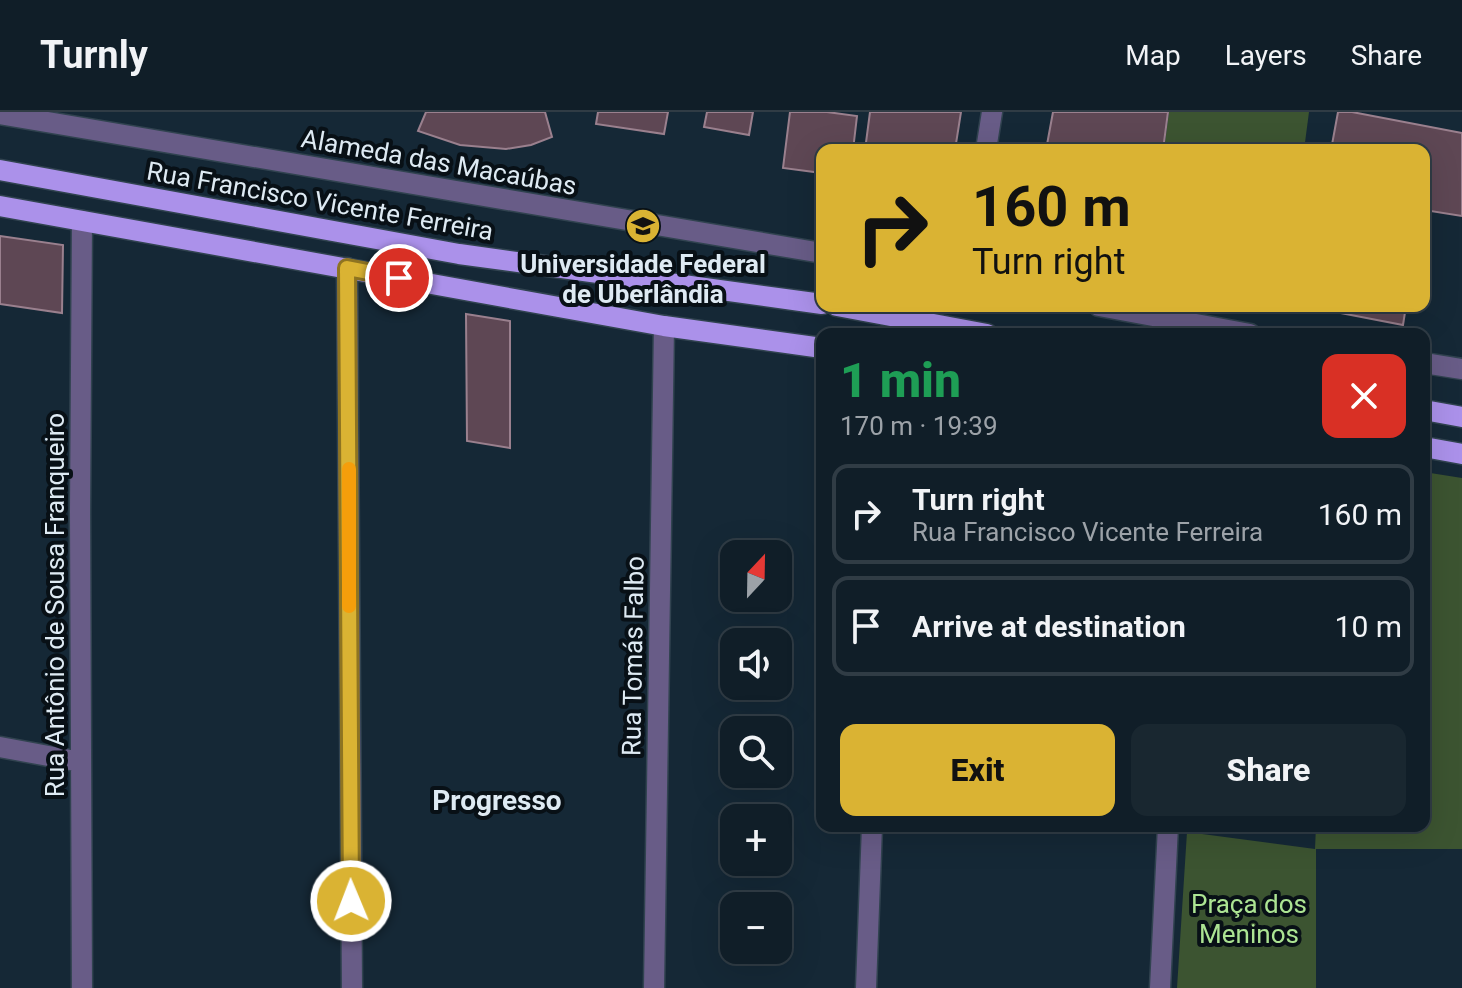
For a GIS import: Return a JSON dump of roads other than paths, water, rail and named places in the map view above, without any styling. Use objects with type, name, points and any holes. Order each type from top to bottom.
[{"type":"main road","name":"Rua Francisco Vicente Ferreira","points":[[0,170],[459,254],[816,303]]},
{"type":"main road","points":[[0,206],[664,326],[816,347]]},
{"type":"main road","points":[[854,312],[892,326],[916,328]]},
{"type":"main road","points":[[1430,411],[1462,417]]},
{"type":"main road","points":[[1430,448],[1462,454]]},
{"type":"street","points":[[987,144],[992,112]]},
{"type":"street","name":"Alameda das Macaúbas","points":[[0,114],[816,252]]},
{"type":"street","name":"Rua Antônio de Sousa Franqueiro","points":[[82,221],[82,988]]},
{"type":"street","points":[[347,268],[352,988]]},
{"type":"street","points":[[1131,312],[1218,328]]},
{"type":"street","name":"Rua Tomás Falbo","points":[[654,988],[664,326]]},
{"type":"street","points":[[1430,364],[1462,369]]},
{"type":"street","points":[[0,747],[81,762]]},
{"type":"street","points":[[866,988],[872,832]]},
{"type":"street","points":[[1160,988],[1168,832]]},
{"type":"place","name":"Universidade Federal de Uberlândia","points":[[643,226]]},
{"type":"district","name":"Progresso","points":[[497,800]]},
{"type":"park label","name":"Praça dos Meninos","points":[[1249,919]]}]
